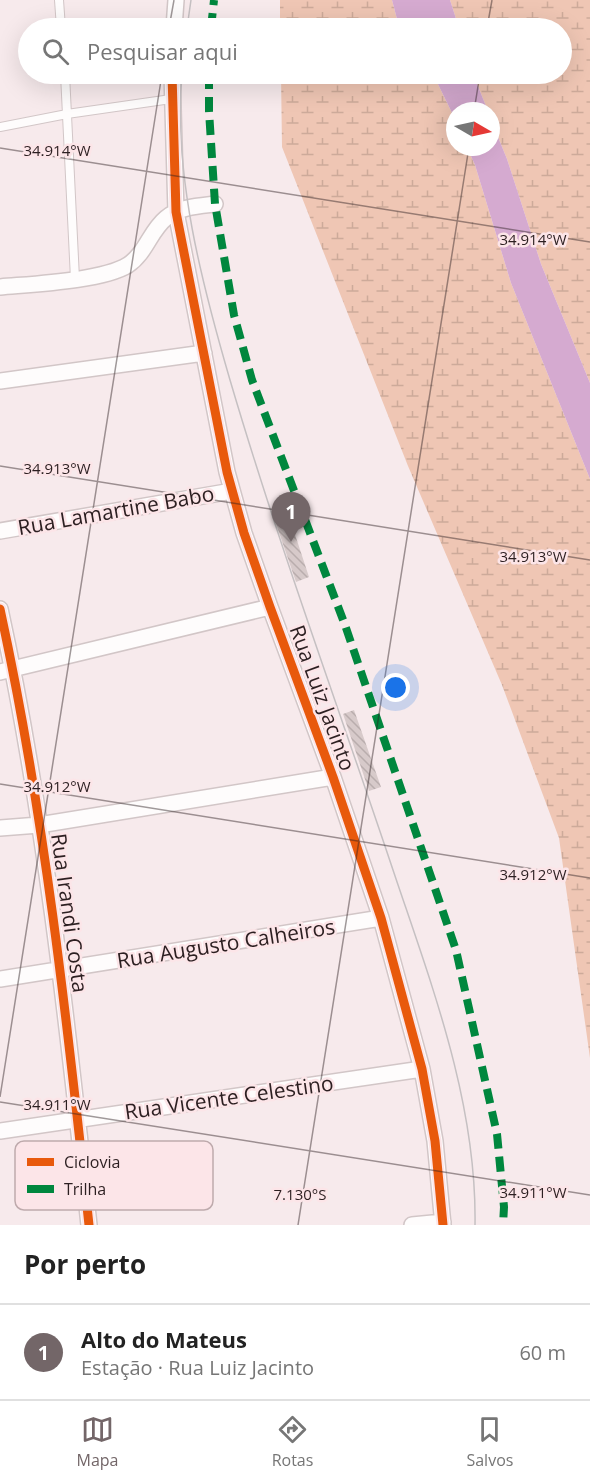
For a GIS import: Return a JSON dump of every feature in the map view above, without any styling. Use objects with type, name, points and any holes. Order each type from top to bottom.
[{"type":"street","points":[[175,18],[177,0]]},
{"type":"street","name":"Rua Luiz Jacinto","points":[[172,84],[176,212],[232,491],[270,607],[333,777],[381,918],[422,1069],[435,1141],[443,1223]]},
{"type":"street","points":[[0,287],[75,279],[112,272],[127,266],[146,247],[165,218],[190,207],[214,204]]},
{"type":"street","points":[[0,381],[204,353]]},
{"type":"street","name":"Rua Lamartine Babo","points":[[0,531],[232,491]]},
{"type":"street","points":[[7,671],[270,607]]},
{"type":"street","name":"Rua Irandi Costa","points":[[0,609],[7,671],[39,825],[60,971],[80,1141]]},
{"type":"street","points":[[0,828],[39,825],[333,777]]},
{"type":"street","name":"Rua Augusto Calheiros","points":[[0,979],[381,918]]},
{"type":"street","name":"Rua Vicente Celestino","points":[[0,1131],[422,1069]]},
{"type":"street","name":"Rua Irandi Costa","points":[[87,1210],[89,1225]]},
{"type":"street","points":[[412,1225],[443,1223]]},
{"type":"lane","points":[[59,0],[60,18]]},
{"type":"lane","points":[[66,84],[75,279]]},
{"type":"lane","points":[[0,127],[68,114],[171,99]]},
{"type":"green space","points":[[280,0],[392,0],[397,18],[280,18]]},
{"type":"green space","points":[[450,0],[590,0],[590,383],[541,264],[500,142],[500,102],[484,102],[477,84],[572,84],[572,18],[456,18]]},
{"type":"green space","points":[[281,84],[438,84],[447,102],[446,156],[471,156],[511,283],[590,479],[590,1058],[559,838],[502,685],[408,466],[282,147]]},
{"type":"shaded area","points":[[392,0],[450,0],[456,18],[397,18]]},
{"type":"shaded area","points":[[438,84],[477,84],[484,102],[447,102]]},
{"type":"shaded area","points":[[500,142],[541,264],[590,383],[590,479],[511,283],[471,156],[500,156]]},
{"type":"building","points":[[286,507],[309,577],[296,582],[272,512]]},
{"type":"building","points":[[354,710],[381,787],[369,791],[343,714]]},
{"type":"tram line","points":[[188,18],[191,0]]},
{"type":"tram line","points":[[181,84],[180,112],[186,189],[209,306],[268,502],[435,997],[460,1087],[468,1132],[474,1178],[475,1225]]},
{"type":"marked path","points":[[212,18],[214,0]]},
{"type":"marked path","points":[[209,84],[215,204],[234,315],[252,380],[345,625],[456,950],[497,1134],[504,1207],[503,1225]]},
{"type":"cycle path","points":[[172,84],[176,212],[227,472],[244,533],[333,777],[381,918],[422,1069],[435,1141],[443,1225]]},
{"type":"cycle path","points":[[0,609],[16,685],[42,838],[80,1141]]},
{"type":"cycle path","points":[[87,1210],[89,1225]]},
{"type":"place","name":"Alto do Mateus","points":[[291,542]]}]
